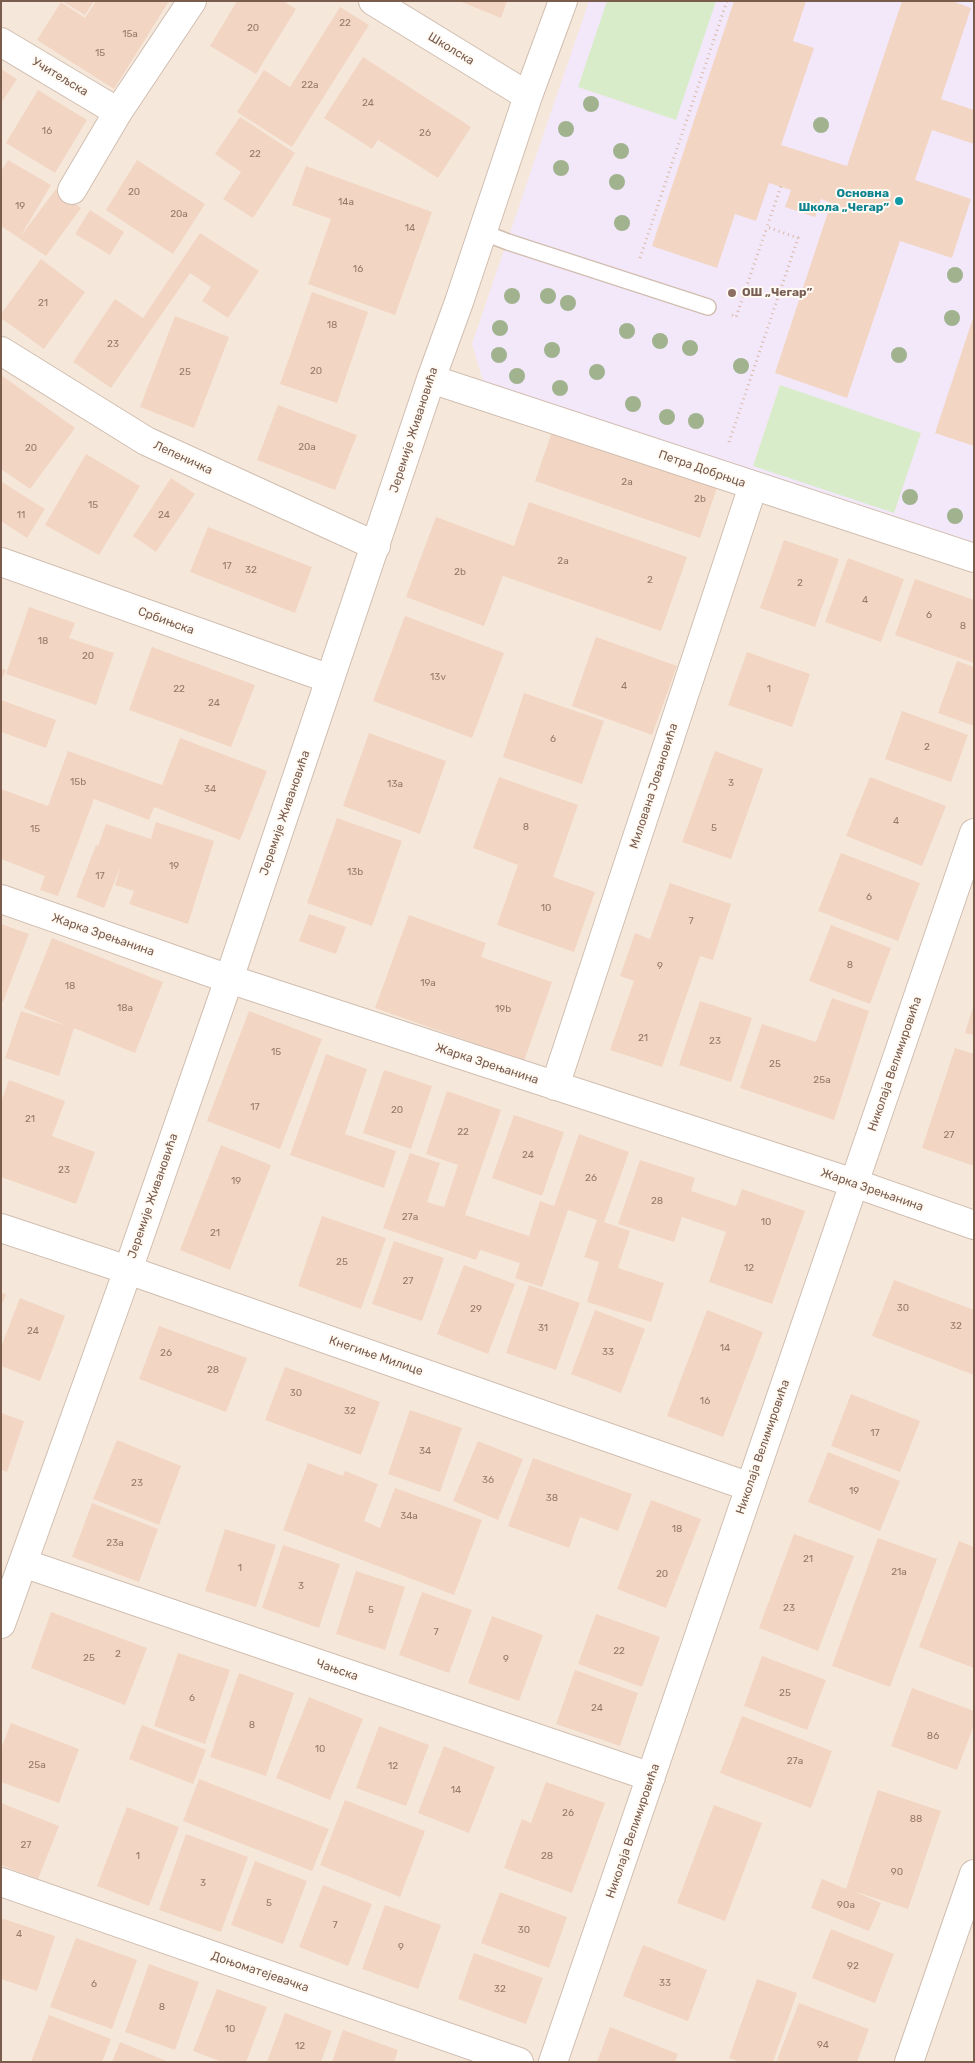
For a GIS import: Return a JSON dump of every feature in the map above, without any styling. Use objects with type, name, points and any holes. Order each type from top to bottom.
[{"type":"street","points":[[72,190],[118,112],[192,1]]},
{"type":"street","name":"Школска","points":[[373,1],[528,96]]},
{"type":"street","name":"Јеремије Живановића","points":[[1,1624],[128,1270],[229,979],[376,546],[430,379],[563,1]]},
{"type":"street","name":"Учитељска","points":[[1,42],[118,112]]},
{"type":"street","name":"Лепеничка","points":[[1,352],[146,441],[376,546]]},
{"type":"street","name":"Петра Добрњца","points":[[430,379],[974,558]]},
{"type":"street","name":"Милована Јовановића","points":[[555,1086],[753,486]]},
{"type":"street","name":"Србињска","points":[[1,562],[330,680]]},
{"type":"street","name":"Николаја Велимировића","points":[[553,2062],[974,833]]},
{"type":"street","name":"Жарка Зрењанина","points":[[1,899],[229,979],[854,1183],[974,1225]]},
{"type":"street","name":"Кнегиње Милице","points":[[1,1228],[128,1270],[750,1487]]},
{"type":"street","name":"Чањска","points":[[23,1563],[651,1777]]},
{"type":"street","points":[[909,2062],[974,1874]]},
{"type":"street","name":"Доњоматејевачка","points":[[1,1882],[519,2062]]},
{"type":"lane","points":[[482,232],[708,307]]},
{"type":"path","points":[[632,282],[727,1]]},
{"type":"path","points":[[708,307],[736,317],[781,186]]},
{"type":"path","points":[[719,474],[798,238],[767,227]]},
{"type":"shaded area","points":[[1,1],[974,1],[974,2062],[1,2062]]},
{"type":"shaded area","name":"ОШ „Чегар”","points":[[589,1],[974,1],[974,548],[484,384],[472,344]]},
{"type":"green space","points":[[607,1],[716,1],[676,120],[578,87]]},
{"type":"green space","points":[[780,385],[921,433],[894,513],[753,466]]},
{"type":"building","points":[[62,1],[94,1],[85,15]]},
{"type":"building","points":[[96,1],[169,1],[114,89],[37,40],[61,2],[85,18]]},
{"type":"building","points":[[237,1],[283,1],[296,9],[256,74],[210,46]]},
{"type":"building","points":[[459,1],[507,1],[501,18]]},
{"type":"building","name":"Основна Школа „Чегар”","points":[[734,1],[806,1],[793,41],[814,48],[781,145],[847,166],[902,1],[952,1],[971,8],[941,99],[974,110],[974,144],[932,130],[915,180],[971,199],[952,258],[900,241],[847,398],[775,373],[831,203],[821,199],[815,217],[785,207],[791,190],[769,183],[756,221],[735,214],[717,268],[652,246]]},
{"type":"building","points":[[340,7],[369,25],[292,147],[237,112],[264,70],[290,87]]},
{"type":"building","points":[[363,57],[471,127],[438,178],[378,140],[372,149],[324,118]]},
{"type":"building","points":[[1,69],[17,79],[1,103]]},
{"type":"building","points":[[38,90],[87,120],[55,173],[6,143]]},
{"type":"building","points":[[240,117],[295,153],[253,218],[223,199],[241,172],[215,154]]},
{"type":"building","points":[[8,160],[51,185],[20,237],[56,189],[81,208],[46,256],[1,226],[1,171]]},
{"type":"building","points":[[137,160],[205,204],[173,254],[106,210]]},
{"type":"building","points":[[306,166],[432,212],[395,315],[308,284],[331,219],[292,205]]},
{"type":"building","points":[[90,210],[124,232],[110,255],[75,234]]},
{"type":"building","points":[[200,233],[259,271],[228,318],[202,301],[211,287],[190,273],[111,388],[73,362],[115,299],[143,318]]},
{"type":"building","points":[[41,259],[85,292],[44,349],[1,318],[1,314]]},
{"type":"building","points":[[312,292],[368,312],[337,403],[280,384]]},
{"type":"building","points":[[175,316],[229,337],[194,428],[140,407]]},
{"type":"building","points":[[974,318],[974,446],[935,433]]},
{"type":"building","points":[[1,375],[75,428],[30,489],[1,469]]},
{"type":"building","points":[[278,405],[357,435],[335,490],[257,460]]},
{"type":"building","points":[[554,426],[719,482],[700,538],[535,481]]},
{"type":"building","points":[[86,454],[140,486],[99,555],[45,525]]},
{"type":"building","points":[[171,478],[195,494],[156,552],[133,536]]},
{"type":"building","points":[[2,482],[45,509],[27,538],[1,521]]},
{"type":"building","points":[[529,502],[687,557],[661,631],[503,576],[484,626],[406,597],[436,517],[514,546]]},
{"type":"building","points":[[208,527],[312,567],[295,613],[190,572]]},
{"type":"building","points":[[784,540],[839,559],[815,627],[760,608]]},
{"type":"building","points":[[848,558],[904,579],[881,642],[825,622]]},
{"type":"building","points":[[915,579],[974,600],[974,663],[895,635]]},
{"type":"building","points":[[29,607],[75,623],[69,638],[114,653],[96,705],[6,674]]},
{"type":"building","points":[[405,616],[504,653],[472,738],[373,701]]},
{"type":"building","points":[[596,637],[677,666],[652,735],[572,706]]},
{"type":"building","points":[[152,647],[255,685],[231,747],[129,710]]},
{"type":"building","points":[[747,652],[810,674],[792,727],[728,705]]},
{"type":"building","points":[[957,661],[974,667],[974,726],[938,713]]},
{"type":"building","points":[[1,668],[6,670],[1,681]]},
{"type":"building","points":[[524,693],[604,721],[582,784],[503,757]]},
{"type":"building","points":[[1,700],[56,720],[46,748],[1,732]]},
{"type":"building","points":[[902,711],[968,735],[951,782],[885,759]]},
{"type":"building","points":[[369,733],[446,761],[420,834],[343,806]]},
{"type":"building","points":[[180,738],[267,771],[240,840],[154,807],[149,820],[94,799],[58,896],[40,890],[45,876],[1,859],[1,789],[48,806],[68,751],[162,785]]},
{"type":"building","points":[[715,751],[763,769],[731,859],[682,842]]},
{"type":"building","points":[[499,777],[578,805],[553,877],[595,892],[574,952],[497,925],[518,865],[473,848]]},
{"type":"building","points":[[870,777],[946,806],[922,866],[846,836]]},
{"type":"building","points":[[337,818],[402,841],[372,926],[307,903]]},
{"type":"building","points":[[156,822],[214,841],[188,924],[129,904],[134,891],[115,885],[121,865],[104,908],[76,897],[106,824],[151,839]]},
{"type":"building","points":[[841,853],[920,883],[898,941],[818,911]]},
{"type":"building","points":[[670,883],[731,904],[713,960],[700,956],[662,1067],[610,1050],[634,981],[620,976],[635,933],[650,939]]},
{"type":"building","points":[[309,914],[346,927],[336,954],[299,941]]},
{"type":"building","points":[[409,915],[486,943],[481,957],[552,982],[524,1061],[375,1008]]},
{"type":"building","points":[[1,924],[29,934],[3,1002],[1,1001]]},
{"type":"building","points":[[831,925],[891,948],[870,1004],[809,981]]},
{"type":"building","points":[[52,938],[163,982],[135,1053],[74,1028],[59,1076],[5,1058],[21,1011],[67,1026],[24,1008]]},
{"type":"building","points":[[832,998],[869,1011],[834,1120],[740,1088],[762,1024],[816,1042]]},
{"type":"building","points":[[700,1001],[752,1018],[731,1082],[679,1065]]},
{"type":"building","points":[[974,1007],[974,1035],[965,1033]]},
{"type":"building","points":[[249,1011],[322,1039],[280,1149],[207,1121]]},
{"type":"building","points":[[955,1048],[974,1054],[974,1166],[922,1148]]},
{"type":"building","points":[[326,1054],[367,1069],[345,1134],[396,1151],[384,1188],[290,1155]]},
{"type":"building","points":[[384,1070],[432,1086],[411,1149],[363,1133]]},
{"type":"building","points":[[9,1080],[65,1101],[52,1136],[95,1152],[76,1204],[1,1177],[1,1102]]},
{"type":"building","points":[[447,1091],[501,1110],[465,1215],[529,1236],[540,1201],[554,1206],[579,1134],[629,1152],[604,1222],[630,1231],[618,1268],[664,1283],[651,1322],[587,1302],[599,1262],[584,1257],[597,1220],[568,1210],[542,1287],[515,1278],[520,1263],[480,1250],[476,1260],[383,1228],[410,1153],[440,1163],[427,1202],[444,1207],[458,1165],[426,1154]]},
{"type":"building","points":[[514,1115],[564,1132],[542,1196],[492,1178]]},
{"type":"building","points":[[221,1145],[271,1165],[230,1270],[180,1250]]},
{"type":"building","points":[[640,1160],[695,1178],[691,1191],[736,1206],[742,1189],[805,1211],[772,1304],[709,1282],[726,1232],[682,1217],[674,1242],[618,1224]]},
{"type":"building","points":[[322,1216],[386,1238],[361,1309],[298,1286]]},
{"type":"building","points":[[394,1241],[444,1258],[422,1321],[372,1304]]},
{"type":"building","points":[[464,1265],[515,1284],[488,1354],[437,1334]]},
{"type":"building","points":[[894,1280],[974,1310],[974,1375],[872,1336]]},
{"type":"building","points":[[529,1285],[580,1303],[556,1370],[506,1353]]},
{"type":"building","points":[[1,1293],[6,1294],[1,1307]]},
{"type":"building","points":[[20,1298],[65,1316],[40,1381],[1,1366],[1,1347]]},
{"type":"building","points":[[595,1310],[645,1329],[621,1393],[571,1374]]},
{"type":"building","points":[[707,1310],[763,1332],[723,1437],[667,1416]]},
{"type":"building","points":[[159,1326],[247,1358],[226,1412],[139,1379]]},
{"type":"building","points":[[285,1367],[380,1402],[361,1455],[265,1420]]},
{"type":"building","points":[[851,1394],[920,1421],[900,1472],[831,1446]]},
{"type":"building","points":[[410,1410],[462,1428],[440,1492],[388,1474]]},
{"type":"building","points":[[1,1413],[24,1421],[7,1472],[1,1470]]},
{"type":"building","points":[[117,1440],[181,1466],[159,1525],[93,1499]]},
{"type":"building","points":[[478,1441],[523,1459],[498,1520],[453,1501]]},
{"type":"building","points":[[828,1452],[900,1481],[880,1531],[808,1502]]},
{"type":"building","points":[[533,1458],[632,1494],[618,1531],[580,1517],[569,1548],[508,1526]]},
{"type":"building","points":[[308,1463],[343,1476],[345,1471],[378,1484],[364,1521],[380,1528],[395,1488],[482,1520],[454,1595],[283,1530]]},
{"type":"building","points":[[651,1500],[701,1519],[666,1608],[617,1589]]},
{"type":"building","points":[[92,1503],[158,1529],[139,1582],[72,1557]]},
{"type":"building","points":[[225,1529],[276,1545],[256,1607],[205,1591]]},
{"type":"building","points":[[794,1534],[854,1556],[818,1651],[759,1628]]},
{"type":"building","points":[[878,1538],[937,1559],[890,1687],[832,1666]]},
{"type":"building","points":[[959,1541],[974,1547],[974,1668],[919,1647]]},
{"type":"building","points":[[283,1545],[340,1564],[319,1628],[262,1608]]},
{"type":"building","points":[[356,1571],[405,1587],[385,1650],[336,1634]]},
{"type":"building","points":[[422,1592],[472,1610],[449,1673],[399,1655]]},
{"type":"building","points":[[51,1612],[147,1648],[125,1705],[31,1668]]},
{"type":"building","points":[[596,1614],[660,1637],[642,1687],[578,1664]]},
{"type":"building","points":[[492,1616],[543,1635],[519,1701],[468,1683]]},
{"type":"building","points":[[178,1653],[230,1670],[205,1744],[154,1726]]},
{"type":"building","points":[[762,1656],[826,1680],[807,1730],[744,1706]]},
{"type":"building","points":[[575,1670],[638,1693],[620,1746],[556,1724]]},
{"type":"building","points":[[239,1673],[294,1693],[266,1776],[210,1757]]},
{"type":"building","points":[[912,1688],[974,1711],[974,1725],[957,1770],[891,1746]]},
{"type":"building","points":[[309,1697],[363,1719],[330,1800],[276,1778]]},
{"type":"building","points":[[742,1716],[832,1751],[811,1808],[720,1773]]},
{"type":"building","points":[[11,1723],[79,1749],[59,1803],[1,1782],[1,1749]]},
{"type":"building","points":[[142,1725],[206,1750],[193,1784],[129,1759]]},
{"type":"building","points":[[379,1726],[429,1745],[406,1806],[356,1788]]},
{"type":"building","points":[[444,1746],[495,1767],[469,1833],[418,1813]]},
{"type":"building","points":[[199,1779],[329,1829],[312,1871],[183,1821]]},
{"type":"building","points":[[546,1782],[605,1803],[572,1893],[504,1868],[522,1819],[531,1823]]},
{"type":"building","points":[[878,1790],[941,1811],[908,1909],[853,1891],[881,1903],[869,1931],[811,1908],[822,1879],[846,1889]]},
{"type":"building","points":[[345,1800],[425,1831],[400,1897],[320,1865]]},
{"type":"building","points":[[1,1803],[59,1826],[38,1879],[1,1865]]},
{"type":"building","points":[[714,1805],[762,1823],[725,1921],[677,1903]]},
{"type":"building","points":[[127,1807],[179,1827],[149,1906],[97,1886]]},
{"type":"building","points":[[186,1834],[248,1857],[221,1932],[159,1910]]},
{"type":"building","points":[[255,1861],[307,1881],[283,1944],[231,1925]]},
{"type":"building","points":[[323,1885],[372,1904],[348,1966],[299,1947]]},
{"type":"building","points":[[500,1892],[567,1917],[549,1968],[481,1943]]},
{"type":"building","points":[[385,1905],[441,1925],[418,1989],[362,1969]]},
{"type":"building","points":[[1,1918],[55,1936],[37,1991],[1,1979]]},
{"type":"building","points":[[831,1929],[894,1954],[875,2003],[812,1978]]},
{"type":"building","points":[[76,1938],[137,1960],[112,2029],[50,2007]]},
{"type":"building","points":[[643,1945],[707,1970],[688,2021],[623,1996]]},
{"type":"building","points":[[474,1953],[543,1978],[526,2024],[458,1999]]},
{"type":"building","points":[[149,1964],[199,1982],[175,2050],[125,2032]]},
{"type":"building","points":[[757,1979],[797,1993],[773,2062],[740,2062],[729,2058]]},
{"type":"building","points":[[217,1989],[267,2007],[246,2062],[222,2062],[193,2051]]},
{"type":"building","points":[[799,2003],[869,2029],[857,2062],[782,2062],[777,2060]]},
{"type":"building","points":[[285,2013],[332,2031],[321,2062],[267,2062]]},
{"type":"building","points":[[49,2015],[111,2039],[102,2062],[31,2062]]},
{"type":"building","points":[[610,2027],[678,2054],[675,2062],[597,2062]]},
{"type":"building","points":[[343,2030],[398,2050],[394,2062],[332,2062]]},
{"type":"building","points":[[120,2042],[169,2062],[112,2062]]},
{"type":"place","name":"Основна Школа „Чегар”","points":[[899,201]]},
{"type":"place","name":"ОШ „Чегар”","points":[[732,293]]}]
